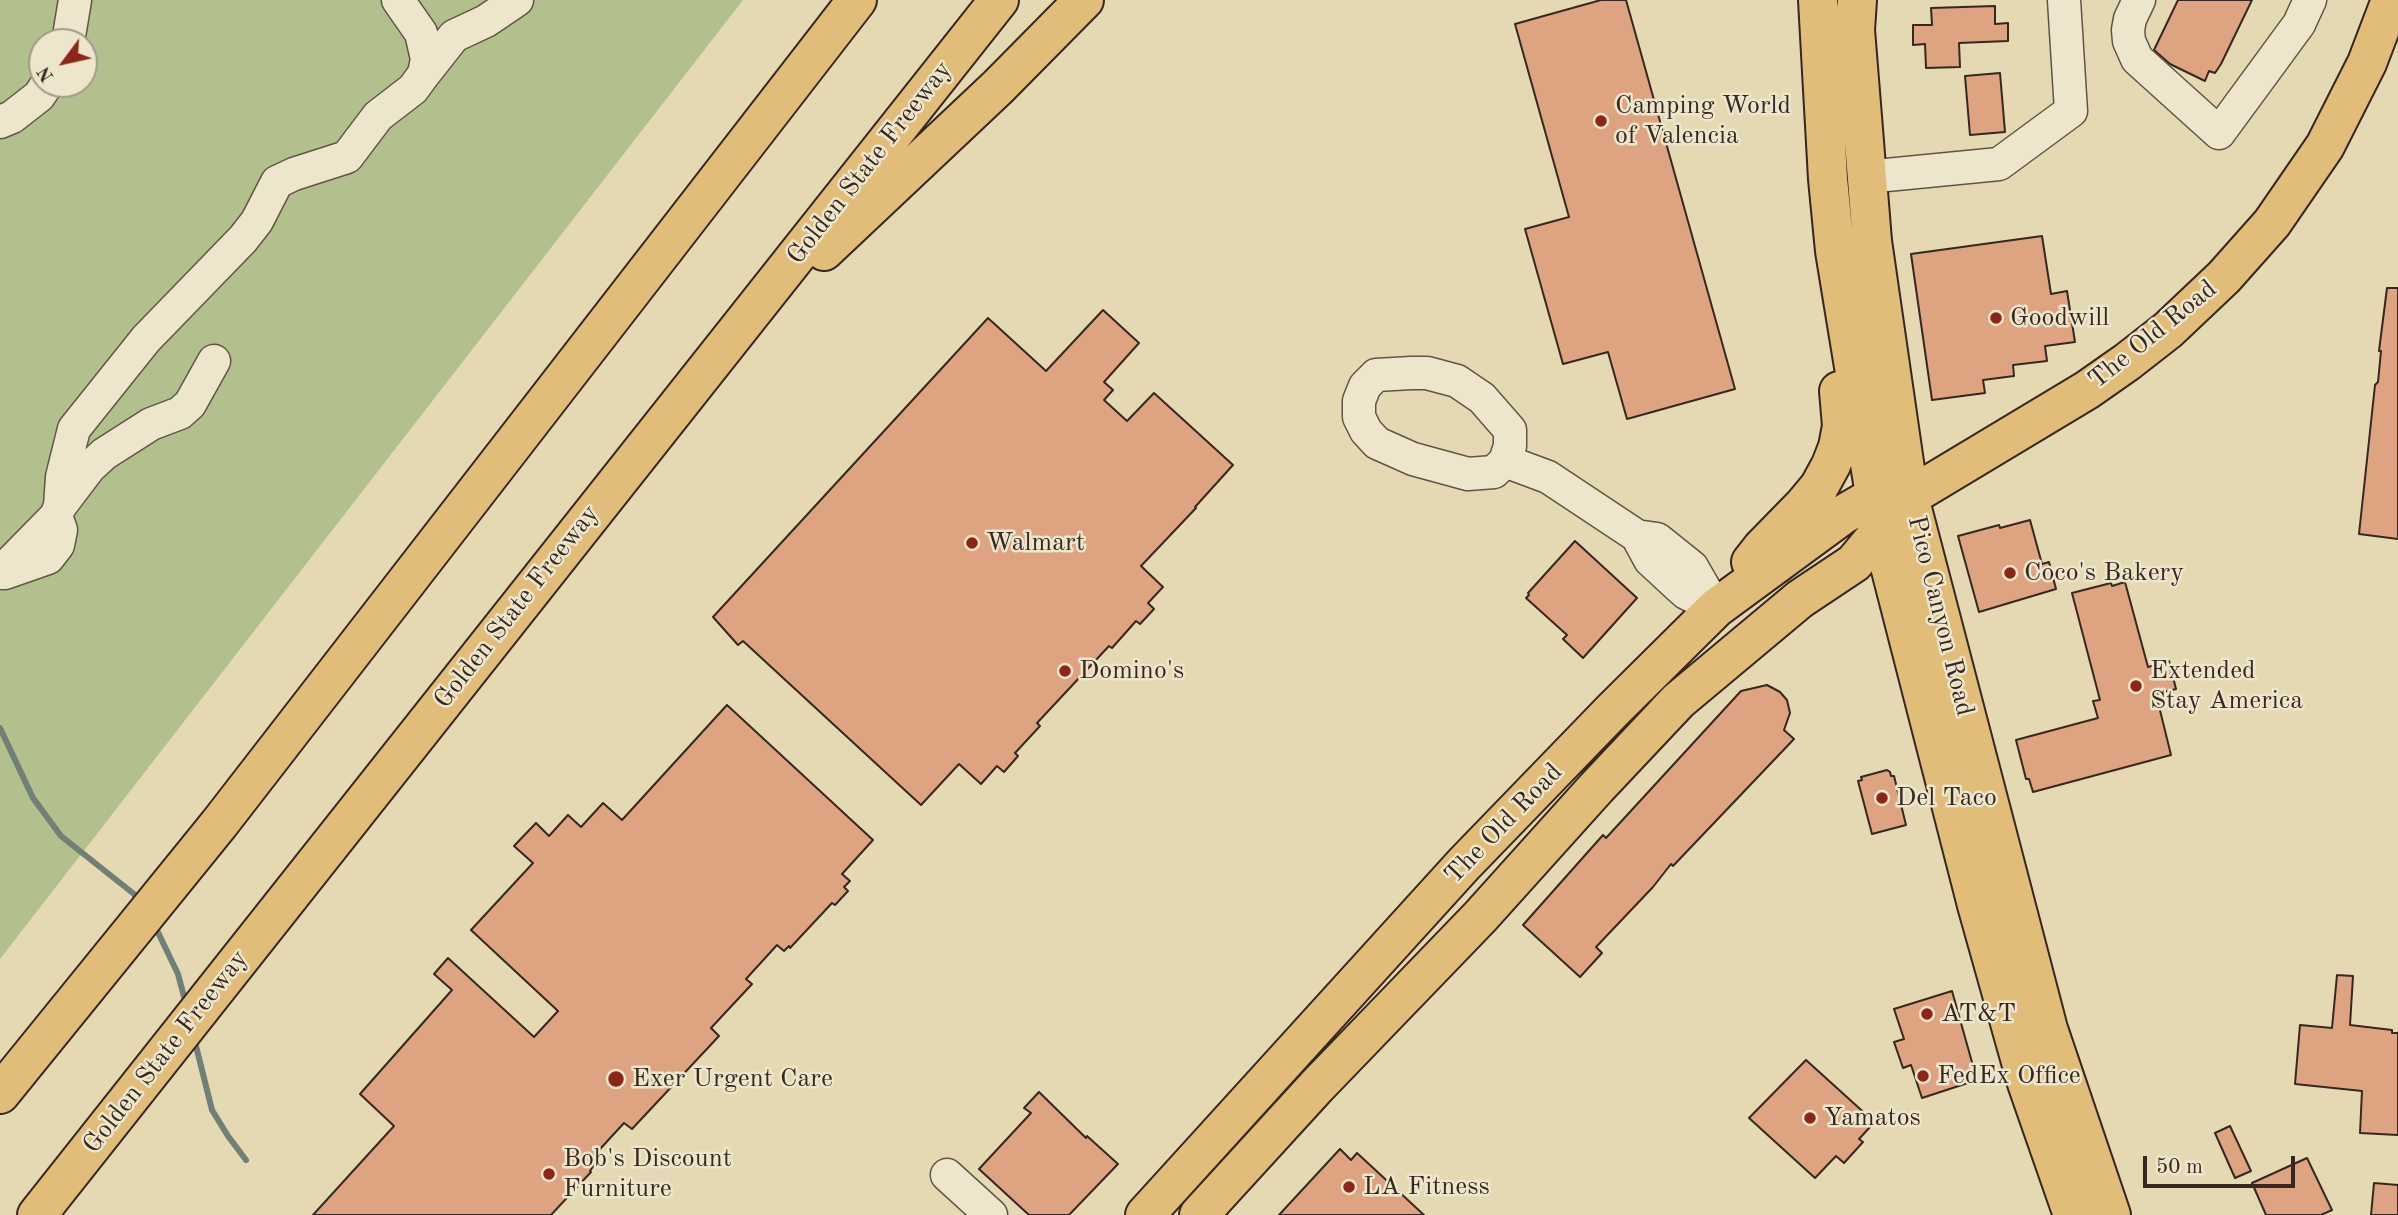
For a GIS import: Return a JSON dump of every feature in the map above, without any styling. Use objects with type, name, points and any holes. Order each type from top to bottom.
[{"type":"main road","points":[[0,1094],[219,824],[857,0]]},
{"type":"main road","name":"Golden State Freeway","points":[[37,1215],[999,0]]},
{"type":"main road","points":[[724,346],[998,87],[1084,0]]},
{"type":"main road","name":"Pico Canyon Road","points":[[1818,0],[1828,179],[1835,251],[1977,905],[2027,1083],[2073,1215]]},
{"type":"main road","name":"Pico Canyon Road","points":[[1857,0],[1855,30],[1889,508],[2048,1028],[2111,1215]]},
{"type":"main road","name":"The Old Road","points":[[1145,1215],[1464,864],[1716,608],[1842,516],[1889,508],[2076,396],[2127,362],[2168,330],[2224,277],[2272,223],[2325,146],[2367,63],[2391,0]]},
{"type":"main road","points":[[1716,608],[1762,548],[1819,487],[1838,447],[1842,426],[1825,286],[1835,251]]},
{"type":"main road","name":"The Old Road","points":[[1199,1215],[1316,1087],[1480,917],[1678,701],[1800,599],[1854,563],[1889,508]]},
{"type":"lane","points":[[398,0],[421,33],[427,58],[424,74]]},
{"type":"lane","points":[[58,511],[62,477],[74,429],[175,307],[243,239],[257,220],[277,182],[293,174],[347,157],[378,116],[413,89],[454,36],[486,21],[517,0]]},
{"type":"lane","points":[[1866,177],[1999,164],[2071,111],[2064,0]]},
{"type":"lane","points":[[2139,0],[2128,30],[2132,52],[2145,67],[2219,133],[2298,24],[2310,0]]},
{"type":"lane","points":[[0,122],[12,117],[36,98]]},
{"type":"lane","points":[[0,574],[58,511],[89,468],[104,454],[151,424],[180,413],[190,404],[214,361]]},
{"type":"lane","points":[[1411,373],[1427,373],[1457,381],[1482,398],[1510,430],[1510,446],[1504,461],[1494,472],[1468,474],[1413,459],[1377,443],[1366,432],[1359,417],[1359,401],[1365,386],[1376,375],[1411,373]]},
{"type":"lane","points":[[1504,461],[1548,477],[1637,536],[1657,539],[1692,568],[1716,608]]},
{"type":"lane","points":[[968,1215],[942,1181],[991,1215]]},
{"type":"green space","points":[[0,0],[743,0],[0,959]]},
{"type":"building","name":"Camping World of Valencia","points":[[1601,0],[1626,0],[1735,389],[1627,419],[1608,352],[1563,364],[1525,229],[1569,217],[1515,24]]},
{"type":"building","points":[[2178,0],[2252,0],[2221,64],[2215,73],[2209,71],[2205,81],[2170,64],[2154,50]]},
{"type":"building","points":[[1995,6],[1995,24],[2008,23],[2008,41],[1959,43],[1960,67],[1926,68],[1925,44],[1913,45],[1913,25],[1932,25],[1931,8]]},
{"type":"building","points":[[2000,73],[2005,132],[1970,135],[1965,76]]},
{"type":"building","name":"Goodwill","points":[[2042,236],[2051,294],[2067,291],[2075,342],[2045,346],[2047,361],[2013,365],[2014,376],[1983,380],[1985,393],[1932,400],[1911,254]]},
{"type":"building","points":[[2387,288],[2398,288],[2398,539],[2359,534]]},
{"type":"building","name":"Walmart","points":[[1103,310],[1139,343],[1104,382],[1113,390],[1104,400],[1127,421],[1154,393],[1233,465],[1141,566],[1163,587],[1148,603],[1154,609],[1140,624],[1136,621],[1112,648],[1109,646],[1037,723],[1040,726],[1015,753],[1018,756],[1004,772],[997,766],[981,784],[959,764],[921,805],[743,641],[738,645],[713,617],[988,318],[1046,371]]},
{"type":"building","name":"Coco's Bakery","points":[[2030,520],[2042,564],[2049,562],[2056,589],[1979,612],[1958,536]]},
{"type":"building","points":[[1575,541],[1637,598],[1583,658],[1563,639],[1567,635],[1526,598]]},
{"type":"building","name":"Extended Stay America","points":[[2125,582],[2148,667],[2169,661],[2176,689],[2156,694],[2171,755],[2033,792],[2029,779],[2026,779],[2016,740],[2098,718],[2093,701],[2100,700],[2072,593]]},
{"type":"building","points":[[1767,685],[1780,692],[1787,700],[1790,713],[1784,730],[1794,739],[1673,866],[1671,864],[1596,947],[1602,953],[1580,977],[1523,925],[1603,835],[1606,838],[1741,691]]},
{"type":"building","points":[[727,705],[873,840],[842,874],[850,881],[844,887],[848,891],[835,905],[832,903],[790,948],[789,946],[784,951],[777,945],[746,979],[752,984],[711,1028],[719,1036],[632,1129],[624,1123],[589,1161],[594,1165],[591,1172],[551,1215],[313,1215],[394,1126],[360,1094],[452,990],[434,974],[448,958],[534,1037],[558,1011],[471,930],[533,863],[514,846],[536,823],[549,836],[568,815],[581,827],[603,803],[622,820]]},
{"type":"building","name":"Del Taco","points":[[1887,770],[1894,776],[1906,825],[1872,834],[1858,781],[1862,780],[1861,777]]},
{"type":"building","points":[[2337,975],[2353,976],[2350,1025],[2398,1033],[2398,1135],[2360,1133],[2362,1091],[2295,1084],[2300,1025],[2332,1028]]},
{"type":"building","points":[[1952,991],[1977,1080],[1922,1098],[1911,1065],[1903,1068],[1894,1042],[1904,1039],[1894,1009]]},
{"type":"building","name":"Yamatos","points":[[1806,1060],[1870,1118],[1865,1123],[1870,1127],[1859,1139],[1863,1142],[1844,1163],[1836,1156],[1815,1178],[1749,1118]]},
{"type":"building","points":[[1039,1092],[1086,1138],[1087,1136],[1118,1164],[1069,1215],[1029,1215],[979,1169],[1031,1113],[1024,1108]]},
{"type":"building","points":[[2230,1126],[2251,1171],[2235,1178],[2215,1133]]},
{"type":"building","name":"LA Fitness","points":[[1340,1149],[1351,1160],[1357,1153],[1424,1215],[1279,1215]]},
{"type":"building","points":[[2307,1158],[2332,1210],[2321,1215],[2266,1215],[2252,1183]]},
{"type":"building","points":[[2374,1183],[2398,1185],[2398,1215],[2371,1215]]},
{"type":"waterway","points":[[0,728],[33,798],[61,836],[134,894],[140,903]]},
{"type":"waterway","points":[[154,924],[178,974],[186,1004]]},
{"type":"waterway","points":[[194,1038],[212,1110],[246,1160]]},
{"type":"place","name":"Camping World of Valencia","points":[[1601,121]]},
{"type":"place","name":"Goodwill","points":[[1996,318]]},
{"type":"place","name":"Walmart","points":[[972,543]]},
{"type":"place","name":"Coco's Bakery","points":[[2010,573]]},
{"type":"place","name":"Domino's","points":[[1065,671]]},
{"type":"place","name":"Extended Stay America","points":[[2136,686]]},
{"type":"place","name":"Del Taco","points":[[1882,798]]},
{"type":"place","name":"AT&T","points":[[1927,1014]]},
{"type":"place","name":"FedEx Office","points":[[1923,1076]]},
{"type":"place","name":"Exer Urgent Care","points":[[616,1079]]},
{"type":"place","name":"Yamatos","points":[[1810,1118]]},
{"type":"place","name":"Bob's Discount Furniture","points":[[549,1174]]},
{"type":"place","name":"LA Fitness","points":[[1349,1187]]}]
